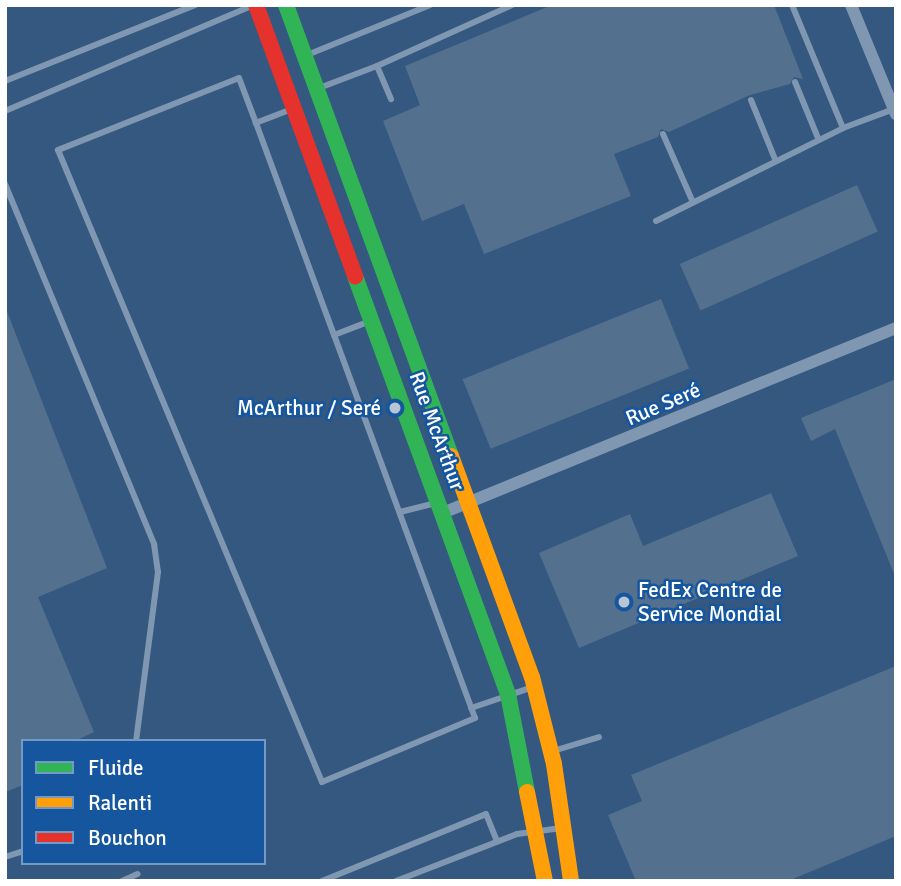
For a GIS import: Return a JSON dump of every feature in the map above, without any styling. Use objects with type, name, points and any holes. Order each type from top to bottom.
[{"type":"street","name":"Rue McArthur","points":[[255,5],[444,512],[508,694],[538,831],[545,881]]},
{"type":"street","name":"Rue McArthur","points":[[286,5],[472,502],[535,687],[551,752],[571,881]]},
{"type":"street","points":[[851,5],[895,112]]},
{"type":"street","name":"Rue Seré","points":[[444,512],[896,328]]},
{"type":"lane","points":[[5,81],[195,5]]},
{"type":"lane","points":[[5,111],[255,5]]},
{"type":"lane","points":[[305,55],[430,5]]},
{"type":"lane","points":[[318,89],[377,66],[512,5]]},
{"type":"lane","points":[[792,5],[843,128]]},
{"type":"lane","points":[[377,66],[391,99]]},
{"type":"lane","points":[[239,78],[256,123],[475,718],[322,782],[58,150],[239,78]]},
{"type":"lane","points":[[795,82],[818,138]]},
{"type":"lane","points":[[751,100],[775,159]]},
{"type":"lane","points":[[256,123],[294,108]]},
{"type":"lane","points":[[656,221],[692,200],[818,138],[895,112]]},
{"type":"lane","points":[[663,134],[692,200]]},
{"type":"lane","points":[[5,184],[154,544],[158,572],[136,739]]},
{"type":"lane","points":[[334,335],[373,321]]},
{"type":"lane","points":[[400,512],[430,501],[444,512]]},
{"type":"lane","points":[[471,708],[535,687]]},
{"type":"lane","points":[[551,752],[599,737]]},
{"type":"lane","points":[[322,881],[486,814],[497,841]]},
{"type":"lane","points":[[396,881],[497,841],[564,828]]},
{"type":"lane","points":[[122,881],[138,874]]},
{"type":"building","points":[[552,5],[774,5],[803,79],[794,77],[790,84],[750,95],[669,132],[661,129],[658,137],[614,154],[631,196],[484,254],[464,204],[422,221],[383,121],[420,105],[405,66]]},
{"type":"building","points":[[857,185],[878,232],[701,310],[680,264]]},
{"type":"building","points":[[661,299],[689,369],[491,449],[463,379]]},
{"type":"building","points":[[6,309],[107,568],[38,597],[94,732],[79,739],[21,739],[21,786],[5,792]]},
{"type":"building","points":[[896,379],[895,576],[835,429],[811,441],[801,418]]},
{"type":"building","name":"FedEx Centre de Service Mondial","points":[[771,493],[798,556],[579,648],[539,553],[630,514],[643,546]]},
{"type":"building","points":[[896,666],[896,836],[788,881],[636,881],[608,815],[642,801],[631,775]]},
{"type":"traffic: fast","points":[[286,5],[451,456]]},
{"type":"traffic: fast","points":[[355,276],[508,694],[527,792]]},
{"type":"traffic: slow","points":[[451,456],[532,677],[554,764],[571,881]]},
{"type":"traffic: slow","points":[[527,792],[545,881]]},
{"type":"traffic: jam","points":[[256,5],[355,276]]},
{"type":"place","name":"McArthur / Seré","points":[[395,408]]},
{"type":"place","name":"FedEx Centre de Service Mondial","points":[[624,602]]}]
